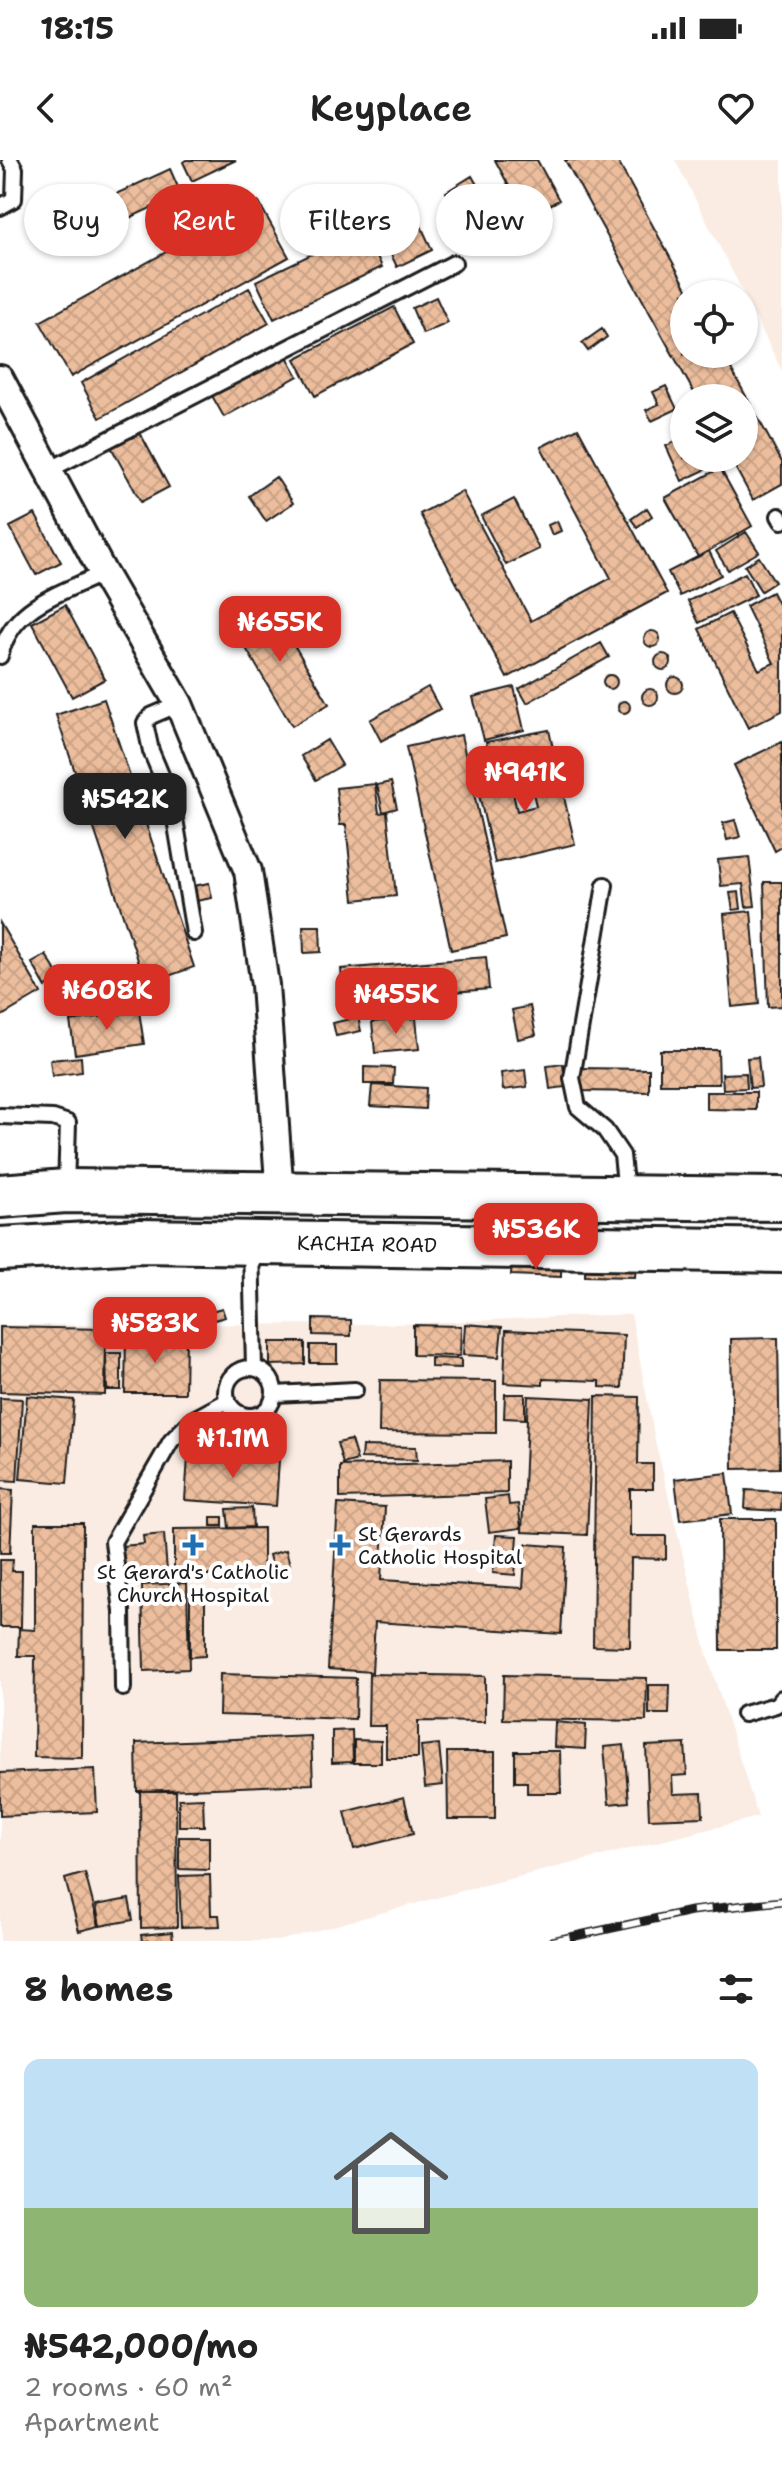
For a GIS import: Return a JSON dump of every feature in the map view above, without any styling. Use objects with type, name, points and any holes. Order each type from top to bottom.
[{"type":"main road","points":[[0,1196],[66,1191],[280,1196],[782,1199]]},
{"type":"main road","name":"KACHIA ROAD","points":[[0,1249],[140,1241],[782,1251]]},
{"type":"street","points":[[0,379],[103,573],[179,704],[248,871],[265,985],[280,1196]]},
{"type":"lane","points":[[0,207],[14,199],[15,169],[10,160]]},
{"type":"lane","points":[[49,470],[454,263]]},
{"type":"lane","points":[[0,656],[5,634],[21,614],[103,573]]},
{"type":"lane","points":[[179,704],[151,716],[145,723],[151,751],[172,801],[194,933]]},
{"type":"lane","points":[[605,885],[572,1078],[578,1107],[605,1130],[622,1155],[627,1198]]},
{"type":"lane","points":[[0,1116],[53,1118],[68,1123],[66,1191]]},
{"type":"lane","points":[[251,1242],[254,1367]]},
{"type":"lane","points":[[254,1367],[266,1372],[273,1382],[275,1394],[269,1409],[254,1417],[237,1414],[227,1401],[226,1383],[237,1370],[254,1367]]},
{"type":"lane","points":[[275,1394],[355,1390]]},
{"type":"lane","points":[[123,1688],[122,1611],[113,1542],[171,1441],[192,1420],[227,1401]]},
{"type":"lane","points":[[744,1714],[776,1705],[782,1698]]},
{"type":"shaded area","points":[[675,160],[782,160],[782,371],[758,322],[758,280],[737,280]]},
{"type":"shaded area","name":"St Gerards Catholic Hospital","points":[[631,1314],[655,1440],[706,1651],[758,1817],[469,1889],[278,1941],[0,1941],[0,1325],[393,1324]]},
{"type":"building","points":[[236,160],[192,181],[183,162]]},
{"type":"building","points":[[495,160],[537,160],[550,184],[508,184]]},
{"type":"building","points":[[565,160],[617,160],[682,280],[670,280],[670,349]]},
{"type":"building","points":[[170,169],[177,184],[145,184],[145,211],[129,218],[129,188]]},
{"type":"building","points":[[472,176],[477,184],[459,184]]},
{"type":"building","points":[[553,189],[559,200],[553,203]]},
{"type":"building","points":[[264,212],[280,241],[280,256],[289,257],[71,377],[40,322],[159,256],[264,256]]},
{"type":"building","points":[[420,224],[432,250],[420,256]]},
{"type":"building","points":[[308,256],[377,256],[382,267],[274,319],[256,281]]},
{"type":"building","points":[[392,256],[420,256],[397,267]]},
{"type":"building","points":[[249,288],[269,323],[100,418],[81,383]]},
{"type":"building","points":[[436,297],[448,323],[423,334],[412,308]]},
{"type":"building","points":[[394,307],[413,344],[315,396],[295,359]]},
{"type":"building","points":[[602,329],[607,337],[588,351],[582,343]]},
{"type":"building","points":[[285,353],[298,376],[224,417],[211,394]]},
{"type":"building","points":[[680,368],[731,368],[739,384],[689,384]]},
{"type":"building","points":[[666,386],[670,394],[670,412],[652,421],[646,410],[659,404],[653,392]]},
{"type":"building","points":[[758,418],[782,462],[782,484],[753,500],[738,472],[758,472]]},
{"type":"building","points":[[578,428],[667,593],[507,678],[420,514],[462,491],[531,621],[611,578],[541,447]]},
{"type":"building","points":[[139,431],[169,487],[141,502],[111,447]]},
{"type":"building","points":[[678,472],[701,472],[682,481]]},
{"type":"building","points":[[713,472],[722,472],[752,526],[698,557],[665,498]]},
{"type":"building","points":[[276,477],[293,503],[266,521],[249,496]]},
{"type":"building","points":[[514,499],[539,549],[506,565],[481,516]]},
{"type":"building","points":[[647,508],[652,516],[637,527],[631,519]]},
{"type":"building","points":[[35,514],[61,562],[36,575],[10,527]]},
{"type":"building","points":[[557,521],[561,531],[552,535],[548,525]]},
{"type":"building","points":[[746,532],[759,552],[728,570],[716,551]]},
{"type":"building","points":[[709,551],[721,575],[680,596],[668,572]]},
{"type":"building","points":[[759,557],[775,582],[761,591],[745,566]]},
{"type":"building","points":[[745,573],[756,595],[699,623],[688,601]]},
{"type":"building","points":[[772,592],[782,612],[782,711],[748,728],[699,629],[730,613],[759,670],[774,663],[746,606]]},
{"type":"building","points":[[268,601],[329,704],[292,726],[231,623]]},
{"type":"building","points":[[65,605],[105,679],[72,697],[32,623]]},
{"type":"building","points":[[652,631],[660,639],[652,647],[644,639]]},
{"type":"building","points":[[601,643],[609,657],[527,703],[519,689]]},
{"type":"building","points":[[663,654],[671,662],[663,670],[655,662]]},
{"type":"building","points":[[610,675],[617,682],[610,689],[603,682]]},
{"type":"building","points":[[675,677],[681,679],[681,691],[675,693],[669,691],[667,685],[669,679]]},
{"type":"building","points":[[428,687],[440,709],[381,741],[370,720]]},
{"type":"building","points":[[514,687],[524,730],[484,740],[473,697]]},
{"type":"building","points":[[650,689],[658,697],[650,705],[642,697]]},
{"type":"building","points":[[104,699],[194,967],[146,984],[56,715]]},
{"type":"building","points":[[624,701],[630,707],[624,713],[618,707]]},
{"type":"building","points":[[549,730],[554,753],[491,765],[486,742]]},
{"type":"building","points":[[461,735],[506,938],[451,950],[406,747]]},
{"type":"building","points":[[327,740],[342,765],[316,780],[301,756]]},
{"type":"building","points":[[782,742],[782,847],[775,851],[734,765]]},
{"type":"building","points":[[555,759],[575,844],[495,863],[475,778],[508,770],[517,811],[536,806],[527,766]]},
{"type":"building","points":[[391,782],[397,808],[383,812],[377,785]]},
{"type":"building","points":[[375,784],[379,813],[387,812],[396,896],[354,900],[346,825],[340,825],[336,788]]},
{"type":"building","points":[[735,820],[740,837],[727,840],[723,823]]},
{"type":"building","points":[[749,857],[755,906],[746,907],[743,884],[721,886],[718,860]]},
{"type":"building","points":[[764,882],[782,882],[782,1006],[768,1007]]},
{"type":"building","points":[[209,883],[212,898],[196,901],[193,886]]},
{"type":"building","points":[[739,892],[741,909],[733,910],[730,893]]},
{"type":"building","points":[[751,911],[759,1004],[732,1007],[724,914]]},
{"type":"building","points":[[0,923],[41,993],[0,1017]]},
{"type":"building","points":[[303,926],[320,926],[321,952],[304,953]]},
{"type":"building","points":[[46,955],[60,978],[46,987],[32,963]]},
{"type":"building","points":[[486,957],[489,989],[344,1001],[341,969]]},
{"type":"building","points":[[145,1000],[147,1007],[131,1011],[130,1003]]},
{"type":"building","points":[[530,1006],[536,1035],[518,1039],[512,1010]]},
{"type":"building","points":[[139,1011],[144,1044],[75,1054],[70,1021]]},
{"type":"building","points":[[358,1017],[361,1031],[336,1036],[333,1023]]},
{"type":"building","points":[[416,1018],[419,1049],[375,1053],[372,1022]]},
{"type":"building","points":[[660,1050],[718,1050],[719,1084],[660,1084]]},
{"type":"building","points":[[81,1057],[82,1072],[52,1076],[50,1060]]},
{"type":"building","points":[[758,1057],[761,1087],[750,1088],[747,1058]]},
{"type":"building","points":[[563,1064],[566,1087],[550,1089],[547,1066]]},
{"type":"building","points":[[364,1067],[394,1068],[393,1084],[364,1084]]},
{"type":"building","points":[[578,1068],[649,1069],[649,1092],[578,1091]]},
{"type":"building","points":[[525,1070],[527,1087],[503,1090],[501,1073]]},
{"type":"building","points":[[746,1073],[747,1088],[723,1089],[722,1074]]},
{"type":"building","points":[[372,1085],[426,1088],[425,1109],[370,1106]]},
{"type":"building","points":[[706,1092],[756,1092],[756,1110],[706,1109]]},
{"type":"building","points":[[512,1264],[561,1267],[561,1277],[511,1275]]},
{"type":"building","points":[[585,1264],[636,1264],[635,1277],[585,1276]]},
{"type":"building","points":[[222,1308],[225,1317],[207,1322],[204,1313]]},
{"type":"building","points":[[313,1319],[351,1320],[351,1336],[313,1335]]},
{"type":"building","points":[[465,1324],[502,1327],[499,1357],[463,1355]]},
{"type":"building","points":[[413,1325],[461,1326],[460,1356],[413,1355]]},
{"type":"building","points":[[0,1327],[106,1329],[105,1395],[0,1392]]},
{"type":"building","points":[[506,1330],[624,1335],[622,1388],[600,1387],[600,1381],[543,1379],[543,1385],[504,1383]]},
{"type":"building","points":[[126,1337],[186,1338],[185,1393],[125,1393]]},
{"type":"building","points":[[778,1338],[780,1468],[733,1469],[731,1339]]},
{"type":"building","points":[[270,1342],[305,1342],[305,1364],[270,1365]]},
{"type":"building","points":[[310,1345],[337,1345],[337,1363],[310,1363]]},
{"type":"building","points":[[106,1353],[121,1353],[121,1390],[107,1390]]},
{"type":"building","points":[[431,1358],[461,1359],[461,1368],[431,1367]]},
{"type":"building","points":[[380,1380],[496,1381],[496,1433],[379,1432]]},
{"type":"building","points":[[505,1394],[525,1394],[525,1419],[504,1418]]},
{"type":"building","points":[[27,1396],[74,1400],[67,1483],[20,1479]]},
{"type":"building","points":[[528,1396],[593,1399],[587,1535],[522,1532]]},
{"type":"building","points":[[596,1396],[639,1397],[638,1464],[653,1464],[653,1489],[630,1489],[630,1536],[666,1536],[666,1559],[631,1558],[630,1647],[593,1646]]},
{"type":"building","points":[[0,1398],[22,1399],[17,1481],[0,1480]]},
{"type":"building","points":[[351,1440],[357,1460],[343,1464],[337,1443]]},
{"type":"building","points":[[362,1446],[416,1447],[417,1460],[361,1458]]},
{"type":"building","points":[[228,1451],[249,1453],[248,1458],[279,1460],[276,1506],[185,1500],[188,1457],[228,1459]]},
{"type":"building","points":[[507,1461],[507,1493],[340,1498],[340,1466]]},
{"type":"building","points":[[727,1473],[732,1514],[680,1520],[675,1479]]},
{"type":"building","points":[[0,1489],[13,1490],[10,1553],[0,1553]]},
{"type":"building","points":[[746,1490],[782,1492],[781,1511],[745,1509]]},
{"type":"building","points":[[508,1496],[509,1505],[518,1504],[521,1528],[489,1532],[485,1499]]},
{"type":"building","points":[[338,1504],[385,1507],[381,1580],[523,1588],[526,1544],[566,1547],[561,1634],[375,1622],[372,1672],[328,1669]]},
{"type":"building","points":[[252,1508],[253,1527],[229,1528],[227,1509]]},
{"type":"building","points":[[211,1517],[223,1517],[223,1526],[211,1526]]},
{"type":"building","points":[[720,1519],[776,1519],[776,1650],[721,1650]]},
{"type":"building","points":[[35,1523],[83,1523],[82,1758],[34,1757],[35,1656],[18,1656],[19,1629],[35,1630]]},
{"type":"building","points":[[263,1528],[263,1575],[174,1575],[174,1529]]},
{"type":"building","points":[[164,1534],[167,1571],[125,1574],[122,1546],[144,1544],[143,1536]]},
{"type":"building","points":[[496,1535],[518,1536],[515,1575],[493,1573]]},
{"type":"building","points":[[286,1550],[290,1565],[273,1570],[269,1555]]},
{"type":"building","points":[[0,1560],[13,1560],[12,1571],[22,1571],[21,1627],[0,1627]]},
{"type":"building","points":[[187,1583],[189,1669],[144,1671],[142,1585]]},
{"type":"building","points":[[190,1595],[205,1595],[205,1656],[190,1657]]},
{"type":"building","points":[[220,1674],[356,1678],[355,1719],[219,1715]]},
{"type":"building","points":[[369,1674],[485,1676],[485,1722],[418,1721],[418,1758],[386,1758],[386,1726],[368,1726]]},
{"type":"building","points":[[504,1675],[647,1678],[646,1721],[503,1719]]},
{"type":"building","points":[[649,1685],[670,1685],[669,1714],[649,1714]]},
{"type":"building","points":[[555,1722],[586,1725],[585,1749],[554,1747]]},
{"type":"building","points":[[352,1730],[353,1762],[332,1763],[332,1731]]},
{"type":"building","points":[[311,1736],[313,1784],[137,1791],[136,1743]]},
{"type":"building","points":[[354,1740],[381,1741],[381,1763],[354,1763]]},
{"type":"building","points":[[439,1744],[443,1785],[425,1787],[421,1746]]},
{"type":"building","points":[[685,1744],[687,1775],[672,1776],[673,1794],[702,1793],[703,1817],[649,1819],[646,1746]]},
{"type":"building","points":[[624,1745],[629,1802],[609,1804],[604,1747]]},
{"type":"building","points":[[515,1751],[560,1751],[561,1793],[527,1793],[527,1782],[515,1782]]},
{"type":"building","points":[[447,1752],[495,1752],[495,1819],[448,1819]]},
{"type":"building","points":[[95,1769],[97,1812],[0,1816],[0,1773]]},
{"type":"building","points":[[140,1791],[176,1791],[177,1927],[141,1928]]},
{"type":"building","points":[[404,1797],[413,1834],[354,1849],[345,1812]]},
{"type":"building","points":[[203,1798],[204,1826],[179,1826],[179,1799]]},
{"type":"building","points":[[179,1837],[209,1837],[209,1870],[179,1869]]},
{"type":"building","points":[[85,1873],[99,1926],[79,1931],[65,1879]]},
{"type":"building","points":[[210,1875],[211,1915],[219,1915],[220,1926],[181,1927],[179,1876]]},
{"type":"building","points":[[129,1899],[133,1920],[100,1926],[96,1905]]},
{"type":"building","points":[[172,1932],[173,1941],[142,1941],[141,1935]]},
{"type":"railway","points":[[552,1941],[691,1911],[782,1901]]},
{"type":"place","name":"St Gerard's Catholic Church Hospital","points":[[193,1545]]},
{"type":"place","name":"St Gerards Catholic Hospital","points":[[340,1545]]}]
